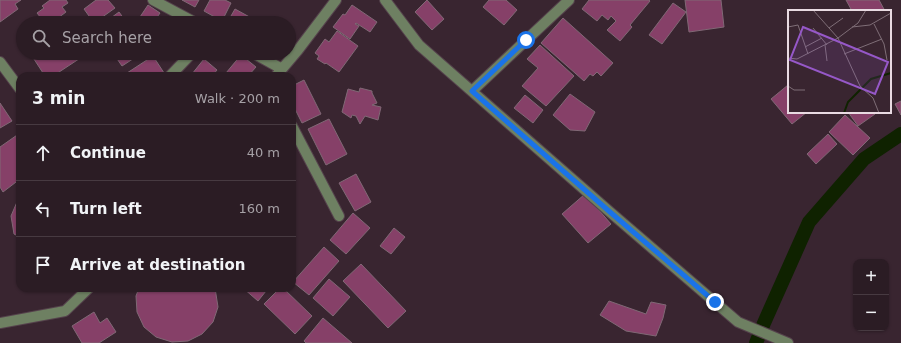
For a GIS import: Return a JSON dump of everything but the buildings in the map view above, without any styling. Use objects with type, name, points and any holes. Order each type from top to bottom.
[{"type":"street","points":[[153,0],[183,16]]},
{"type":"street","points":[[296,51],[336,0]]},
{"type":"street","points":[[385,0],[419,45],[738,322],[788,343]]},
{"type":"street","points":[[472,91],[569,0]]},
{"type":"street","points":[[174,72],[185,60]]},
{"type":"street","points":[[263,60],[279,72],[288,60]]},
{"type":"street","points":[[0,62],[16,84]]},
{"type":"street","points":[[296,134],[338,216]]},
{"type":"street","points":[[0,323],[65,311],[85,292]]},
{"type":"waterway","points":[[756,343],[809,222],[864,159],[901,134]]},
{"type":"route","points":[[526,40],[472,91],[715,302]]}]
